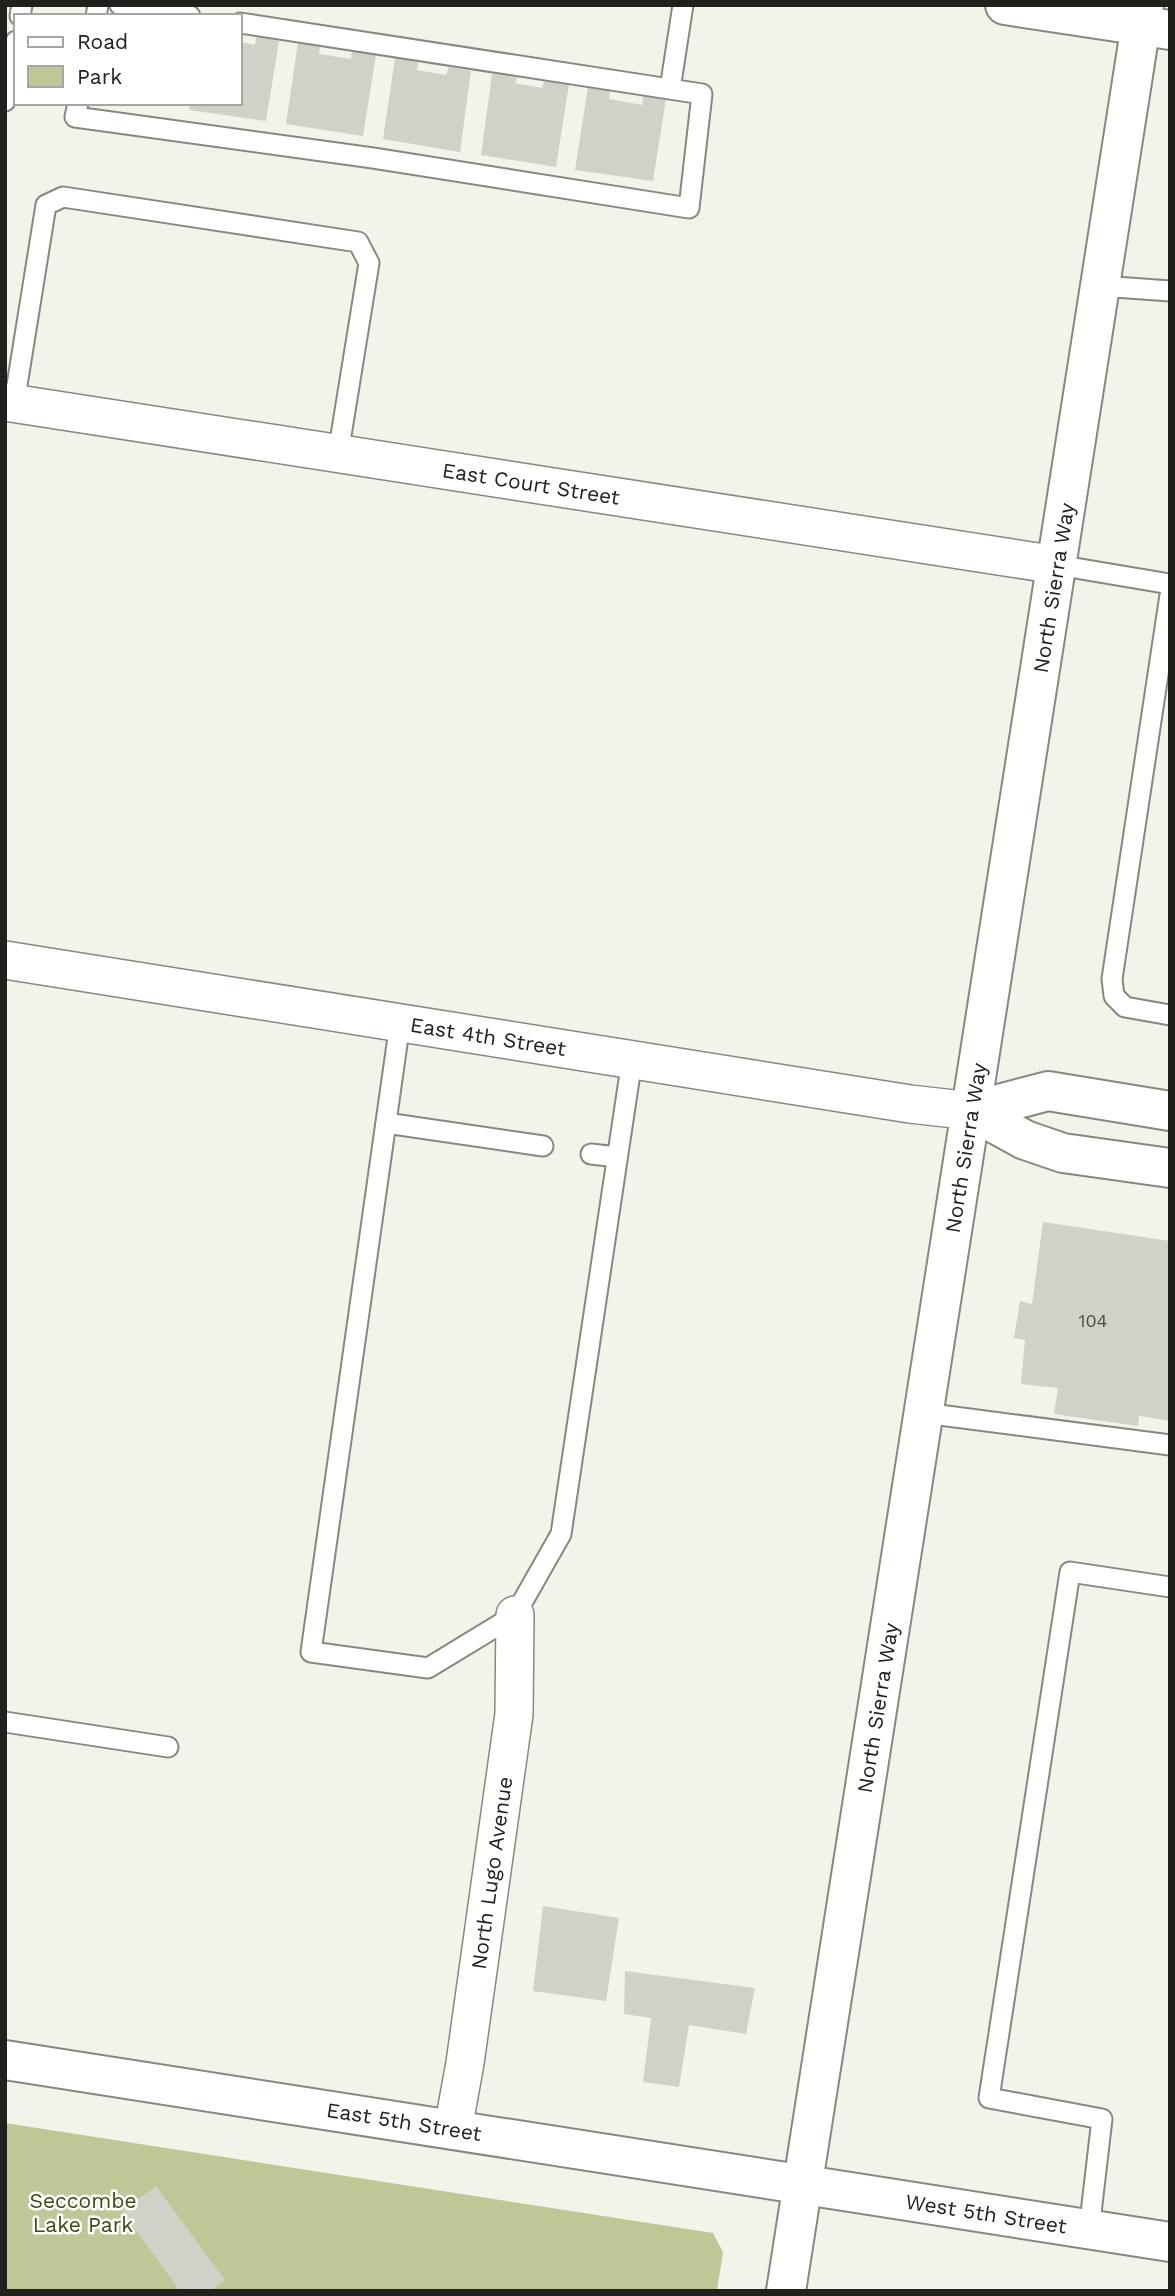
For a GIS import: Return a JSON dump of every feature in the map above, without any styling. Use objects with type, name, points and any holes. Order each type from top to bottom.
[{"type":"street","points":[[1005,5],[1152,21]]},
{"type":"street","name":"North Sierra Way","points":[[786,2291],[1101,286],[1152,21]]},
{"type":"street","name":"East Court Street","points":[[10,403],[1057,565]]},
{"type":"street","name":"East 4th Street","points":[[5,960],[910,1104],[972,1111]]},
{"type":"street","points":[[972,1111],[1048,1091],[1170,1111]]},
{"type":"street","points":[[972,1111],[1025,1140],[1063,1153],[1170,1168]]},
{"type":"street","name":"North Lugo Avenue","points":[[453,2129],[465,2063],[514,1714],[515,1615]]},
{"type":"street","name":"East 5th Street","points":[[5,2060],[803,2186]]},
{"type":"street","name":"West 5th Street","points":[[803,2186],[1170,2242]]},
{"type":"lane","points":[[120,5],[177,14]]},
{"type":"lane","points":[[670,89],[682,5]]},
{"type":"lane","points":[[78,105],[75,117],[373,159],[689,208],[702,94],[242,23]]},
{"type":"lane","points":[[5,101],[14,52]]},
{"type":"lane","points":[[10,403],[46,205],[63,197],[358,242],[369,263],[338,454]]},
{"type":"lane","points":[[1101,286],[1170,291]]},
{"type":"lane","points":[[1057,565],[1170,584]]},
{"type":"lane","points":[[1170,595],[1112,979],[1114,996],[1125,1007],[1170,1015]]},
{"type":"lane","points":[[400,1023],[311,1652],[428,1668],[515,1615],[561,1534],[632,1059]]},
{"type":"lane","points":[[386,1123],[543,1146]]},
{"type":"lane","points":[[591,1154],[617,1157]]},
{"type":"lane","points":[[924,1413],[1170,1445]]},
{"type":"lane","points":[[1089,2230],[1102,2119],[989,2098],[1070,1572],[1170,1587]]},
{"type":"lane","points":[[5,1722],[169,1747]]},
{"type":"green space","name":"Seccombe Lake Park","points":[[5,2123],[713,2233],[723,2252],[717,2291],[5,2291]]},
{"type":"building","points":[[256,37],[279,41],[266,121],[189,110],[190,105],[242,105],[242,42],[255,45]]},
{"type":"building","points":[[298,42],[320,47],[319,54],[351,59],[352,51],[376,55],[363,136],[286,124]]},
{"type":"building","points":[[395,58],[418,62],[417,70],[446,75],[449,67],[471,71],[460,152],[383,139]]},
{"type":"building","points":[[492,74],[517,77],[515,83],[542,88],[544,81],[569,84],[556,167],[481,155]]},
{"type":"building","points":[[588,87],[610,90],[609,99],[642,105],[643,96],[666,99],[653,181],[575,170]]},
{"type":"building","points":[[1043,1222],[1170,1241],[1170,1421],[1139,1416],[1138,1426],[1054,1414],[1058,1388],[1021,1384],[1025,1340],[1014,1338],[1020,1301],[1032,1304]]},
{"type":"building","points":[[543,1906],[619,1918],[606,2001],[533,1991]]},
{"type":"building","points":[[625,1971],[755,1988],[746,2034],[689,2025],[679,2087],[643,2082],[651,2018],[624,2014]]},
{"type":"building","points":[[156,2186],[225,2280],[210,2291],[180,2291],[122,2211]]}]
